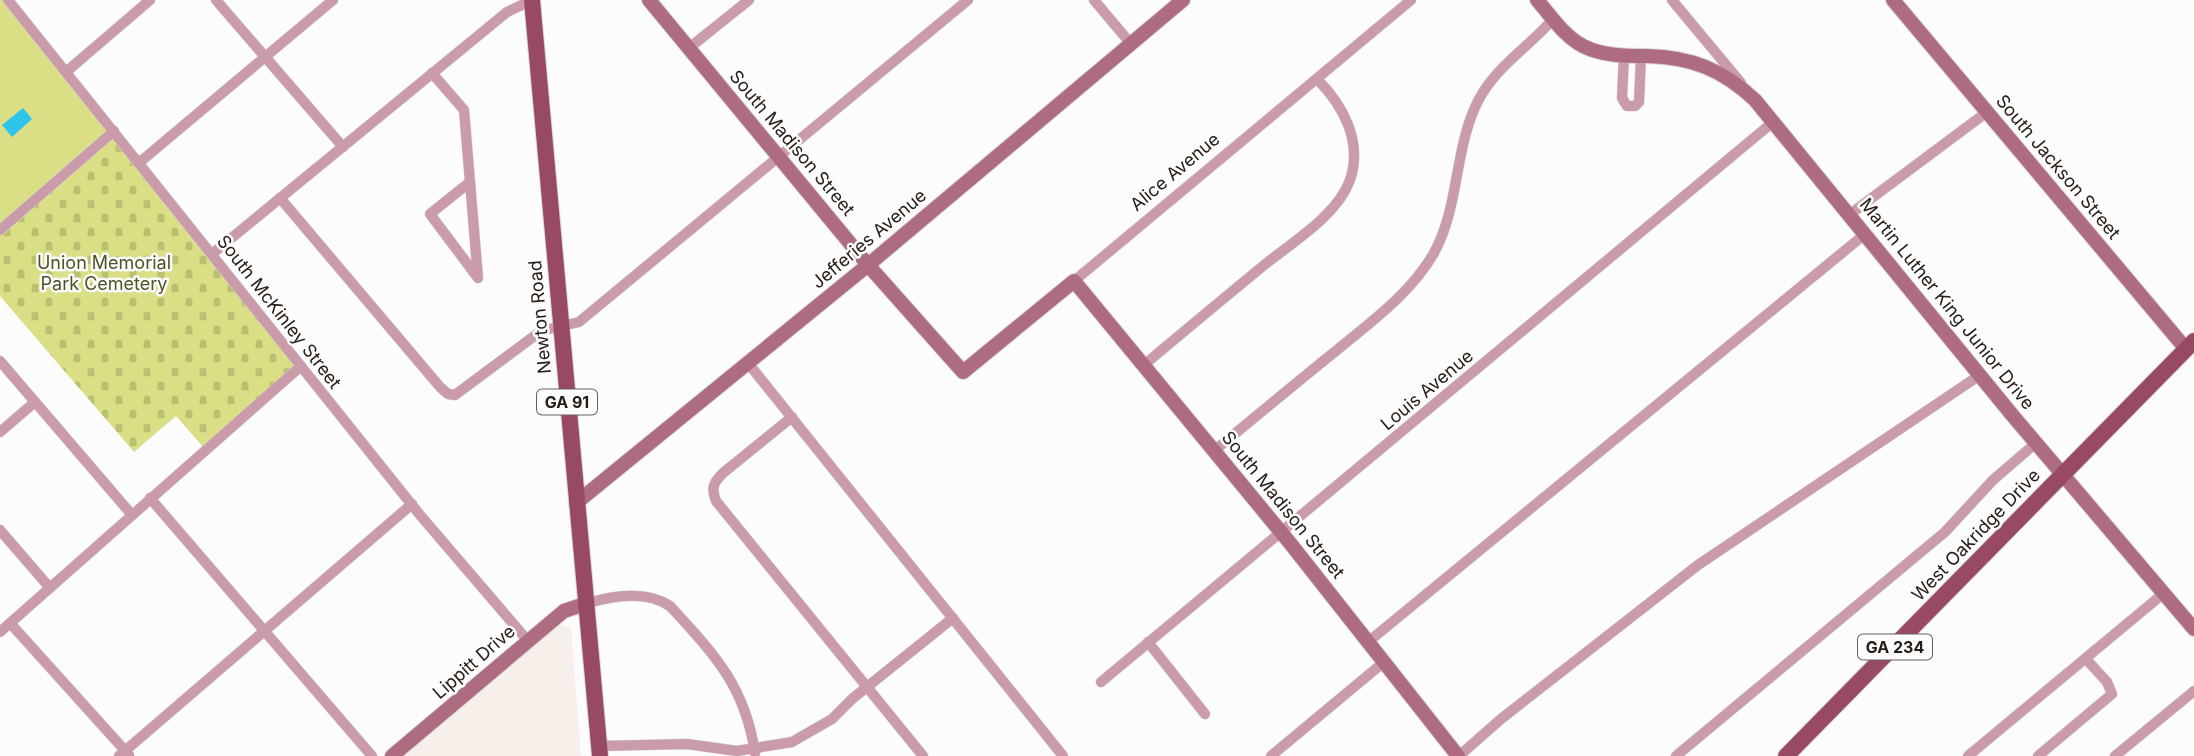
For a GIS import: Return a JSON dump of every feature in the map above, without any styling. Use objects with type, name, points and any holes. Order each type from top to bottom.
[{"type":"main road","name":"Newton Road","points":[[532,0],[599,751]]},
{"type":"main road","name":"West Oakridge Drive","points":[[1786,756],[2063,473],[2191,349]]},
{"type":"street","name":"South McKinley Street","points":[[8,0],[412,504],[528,641]]},
{"type":"street","points":[[66,72],[150,0]]},
{"type":"street","points":[[216,0],[343,147]]},
{"type":"street","points":[[139,162],[333,0]]},
{"type":"street","points":[[212,254],[506,12],[532,0]]},
{"type":"street","name":"South Madison Street","points":[[649,0],[868,265],[963,372]]},
{"type":"street","points":[[688,48],[749,0]]},
{"type":"street","points":[[280,198],[440,387],[448,394],[456,395],[541,331],[579,321],[968,0]]},
{"type":"street","points":[[1094,0],[1131,44]]},
{"type":"street","name":"Jefferies Avenue","points":[[576,503],[868,265],[1183,0]]},
{"type":"street","name":"Alice Avenue","points":[[963,372],[1411,0]]},
{"type":"street","points":[[1537,0],[1564,33],[1583,46],[1624,55],[1702,64],[1724,75],[1755,100]]},
{"type":"street","name":"Martin Luther King Junior Drive","points":[[1672,0],[2036,443],[2194,629]]},
{"type":"street","name":"South Jackson Street","points":[[1893,0],[2191,349]]},
{"type":"street","points":[[1214,451],[1364,327],[1414,281],[1435,251],[1451,209],[1465,136],[1478,101],[1507,61],[1553,19]]},
{"type":"street","points":[[1624,55],[1622,102],[1632,107],[1639,102],[1641,57]]},
{"type":"street","points":[[432,73],[464,110],[470,182],[475,243],[478,278],[430,214],[470,182]]},
{"type":"street","points":[[1144,365],[1324,215],[1348,184],[1353,162],[1351,133],[1338,105],[1317,79]]},
{"type":"street","points":[[1849,215],[1987,112]]},
{"type":"street","name":"Louis Avenue","points":[[1101,682],[1773,122]]},
{"type":"street","points":[[0,230],[114,131]]},
{"type":"street","points":[[1368,642],[1865,234]]},
{"type":"street","name":"South Madison Street","points":[[1074,281],[1282,533],[1455,755]]},
{"type":"street","points":[[0,361],[132,515]]},
{"type":"street","points":[[748,363],[1063,756]]},
{"type":"street","points":[[0,632],[302,366]]},
{"type":"street","points":[[1455,755],[1698,565],[1980,374]]},
{"type":"street","points":[[0,432],[35,402]]},
{"type":"street","points":[[792,417],[723,473],[715,481],[712,491],[716,501],[923,756]]},
{"type":"street","points":[[1676,756],[1945,532],[1993,480],[2036,443]]},
{"type":"street","points":[[150,498],[372,756]]},
{"type":"street","points":[[10,623],[124,754],[412,504]]},
{"type":"street","points":[[0,530],[50,588]]},
{"type":"street","points":[[1968,756],[2164,593]]},
{"type":"street","points":[[585,604],[605,598],[635,597],[655,598],[670,606],[738,690],[750,721],[755,753]]},
{"type":"street","name":"Lippitt Drive","points":[[393,756],[564,611],[585,604]]},
{"type":"street","points":[[599,751],[656,743],[755,753],[809,735],[953,618]]},
{"type":"street","points":[[1148,642],[1205,714]]},
{"type":"street","points":[[2038,756],[2112,694],[2107,682],[2086,659]]},
{"type":"street","points":[[1271,756],[1384,662]]},
{"type":"street","points":[[2115,756],[2194,691]]},
{"type":"shaded area","points":[[559,625],[571,628],[581,756],[403,756]]},
{"type":"green space","points":[[0,0],[5,0],[110,130],[0,226]]},
{"type":"green space","name":"Union Memorial Park Cemetery","points":[[114,135],[298,366],[204,448],[176,416],[134,452],[0,296],[0,234]]},
{"type":"water","points":[[23,108],[32,119],[12,137],[2,125]]}]
